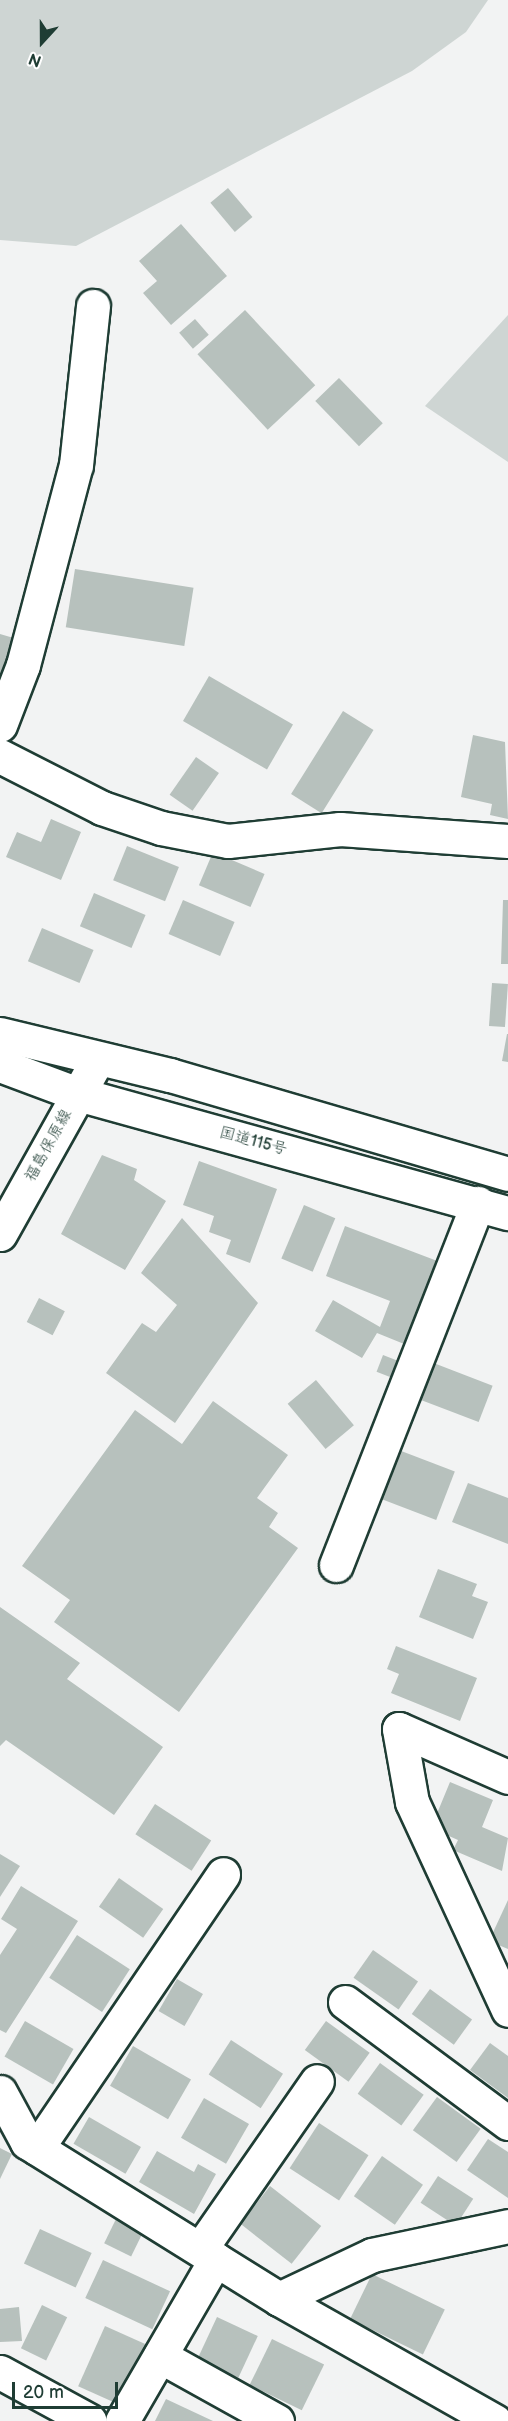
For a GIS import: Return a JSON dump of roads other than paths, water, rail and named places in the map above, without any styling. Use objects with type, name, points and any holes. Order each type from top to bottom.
[{"type":"main road","points":[[0,725],[23,665],[76,465],[93,306]]},
{"type":"main road","points":[[0,756],[102,808],[161,828],[228,841],[340,829],[508,841]]},
{"type":"main road","points":[[0,1034],[98,1059],[508,1174]]},
{"type":"main road","name":"福島保原線","points":[[0,1234],[98,1059]]},
{"type":"main road","name":"国道115号","points":[[0,1065],[78,1094],[493,1208]]},
{"type":"main road","points":[[336,1565],[493,1208]]},
{"type":"main road","points":[[508,1777],[399,1729],[412,1802],[508,2010]]},
{"type":"main road","points":[[37,2148],[223,1874]]},
{"type":"main road","points":[[345,2002],[508,2123]]},
{"type":"main road","points":[[122,2421],[160,2356],[208,2253],[317,2080]]},
{"type":"main road","points":[[0,2092],[27,2142],[279,2299],[495,2421]]},
{"type":"main road","points":[[279,2299],[372,2255],[508,2226]]},
{"type":"main road","points":[[160,2356],[277,2421]]},
{"type":"main road","points":[[0,2372],[90,2421]]}]
